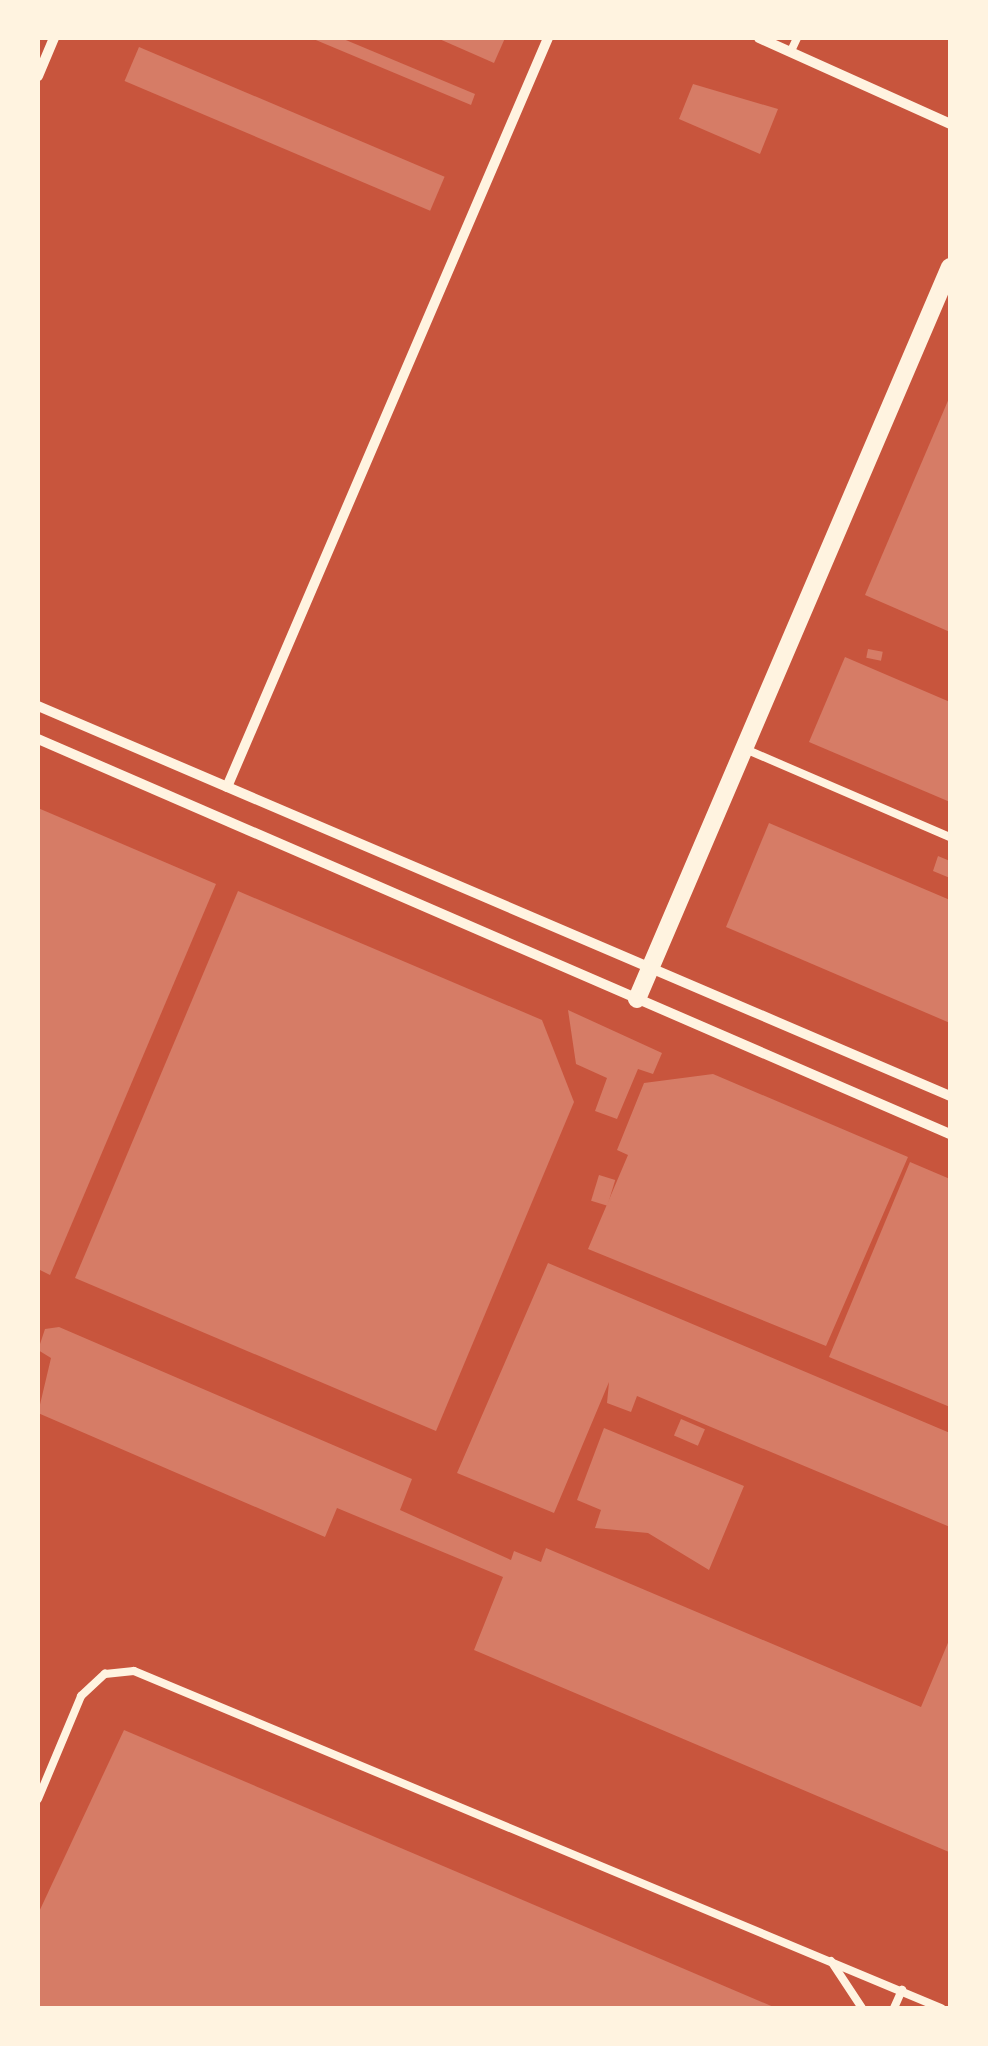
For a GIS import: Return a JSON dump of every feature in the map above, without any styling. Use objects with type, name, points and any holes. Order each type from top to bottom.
[{"type":"street","points":[[38,76],[54,38]]},
{"type":"street","points":[[227,788],[548,38]]},
{"type":"street","points":[[759,38],[950,124]]},
{"type":"street","points":[[638,1000],[742,748],[950,267]]},
{"type":"street","points":[[38,706],[950,1096]]},
{"type":"street","points":[[38,739],[950,1134]]},
{"type":"lane","points":[[791,51],[797,38]]},
{"type":"lane","points":[[742,748],[950,837]]},
{"type":"lane","points":[[38,1798],[81,1696],[105,1674],[134,1672],[942,2008]]},
{"type":"lane","points":[[831,1962],[862,2008]]},
{"type":"lane","points":[[894,2008],[902,1990]]},
{"type":"building","points":[[311,38],[341,38],[475,94],[471,105]]},
{"type":"building","points":[[437,38],[505,38],[494,63]]},
{"type":"building","points":[[139,47],[445,177],[430,211],[125,81]]},
{"type":"building","points":[[693,84],[778,109],[760,154],[679,119]]},
{"type":"building","points":[[950,396],[950,632],[865,595]]},
{"type":"building","points":[[868,649],[883,652],[881,661],[866,658]]},
{"type":"building","points":[[845,657],[950,702],[950,802],[809,742]]},
{"type":"building","points":[[38,808],[216,884],[50,1275],[38,1269]]},
{"type":"building","points":[[769,823],[950,900],[950,1023],[726,927]]},
{"type":"building","points":[[938,856],[950,861],[950,878],[933,871]]},
{"type":"building","points":[[238,891],[542,1020],[574,1102],[436,1431],[75,1278]]},
{"type":"building","points":[[568,1010],[662,1053],[653,1074],[638,1069],[617,1119],[595,1111],[607,1078],[576,1064]]},
{"type":"building","points":[[713,1074],[908,1157],[826,1346],[588,1249],[628,1155],[617,1150],[644,1083]]},
{"type":"building","points":[[910,1162],[950,1179],[950,1407],[829,1357]]},
{"type":"building","points":[[599,1175],[615,1180],[607,1206],[591,1201]]},
{"type":"building","points":[[548,1263],[950,1433],[950,1527],[637,1396],[631,1412],[607,1403],[609,1382],[554,1513],[457,1473]]},
{"type":"building","points":[[59,1327],[412,1479],[400,1510],[511,1560],[514,1551],[541,1562],[546,1548],[921,1707],[950,1638],[949,1852],[474,1650],[503,1577],[337,1508],[325,1537],[38,1413],[51,1358],[38,1350],[45,1329]]},
{"type":"building","points":[[681,1419],[705,1429],[698,1446],[674,1436]]},
{"type":"building","points":[[604,1428],[744,1486],[709,1570],[648,1533],[595,1528],[601,1510],[577,1500]]},
{"type":"building","points":[[124,1730],[776,2008],[38,2008],[38,1914]]}]
